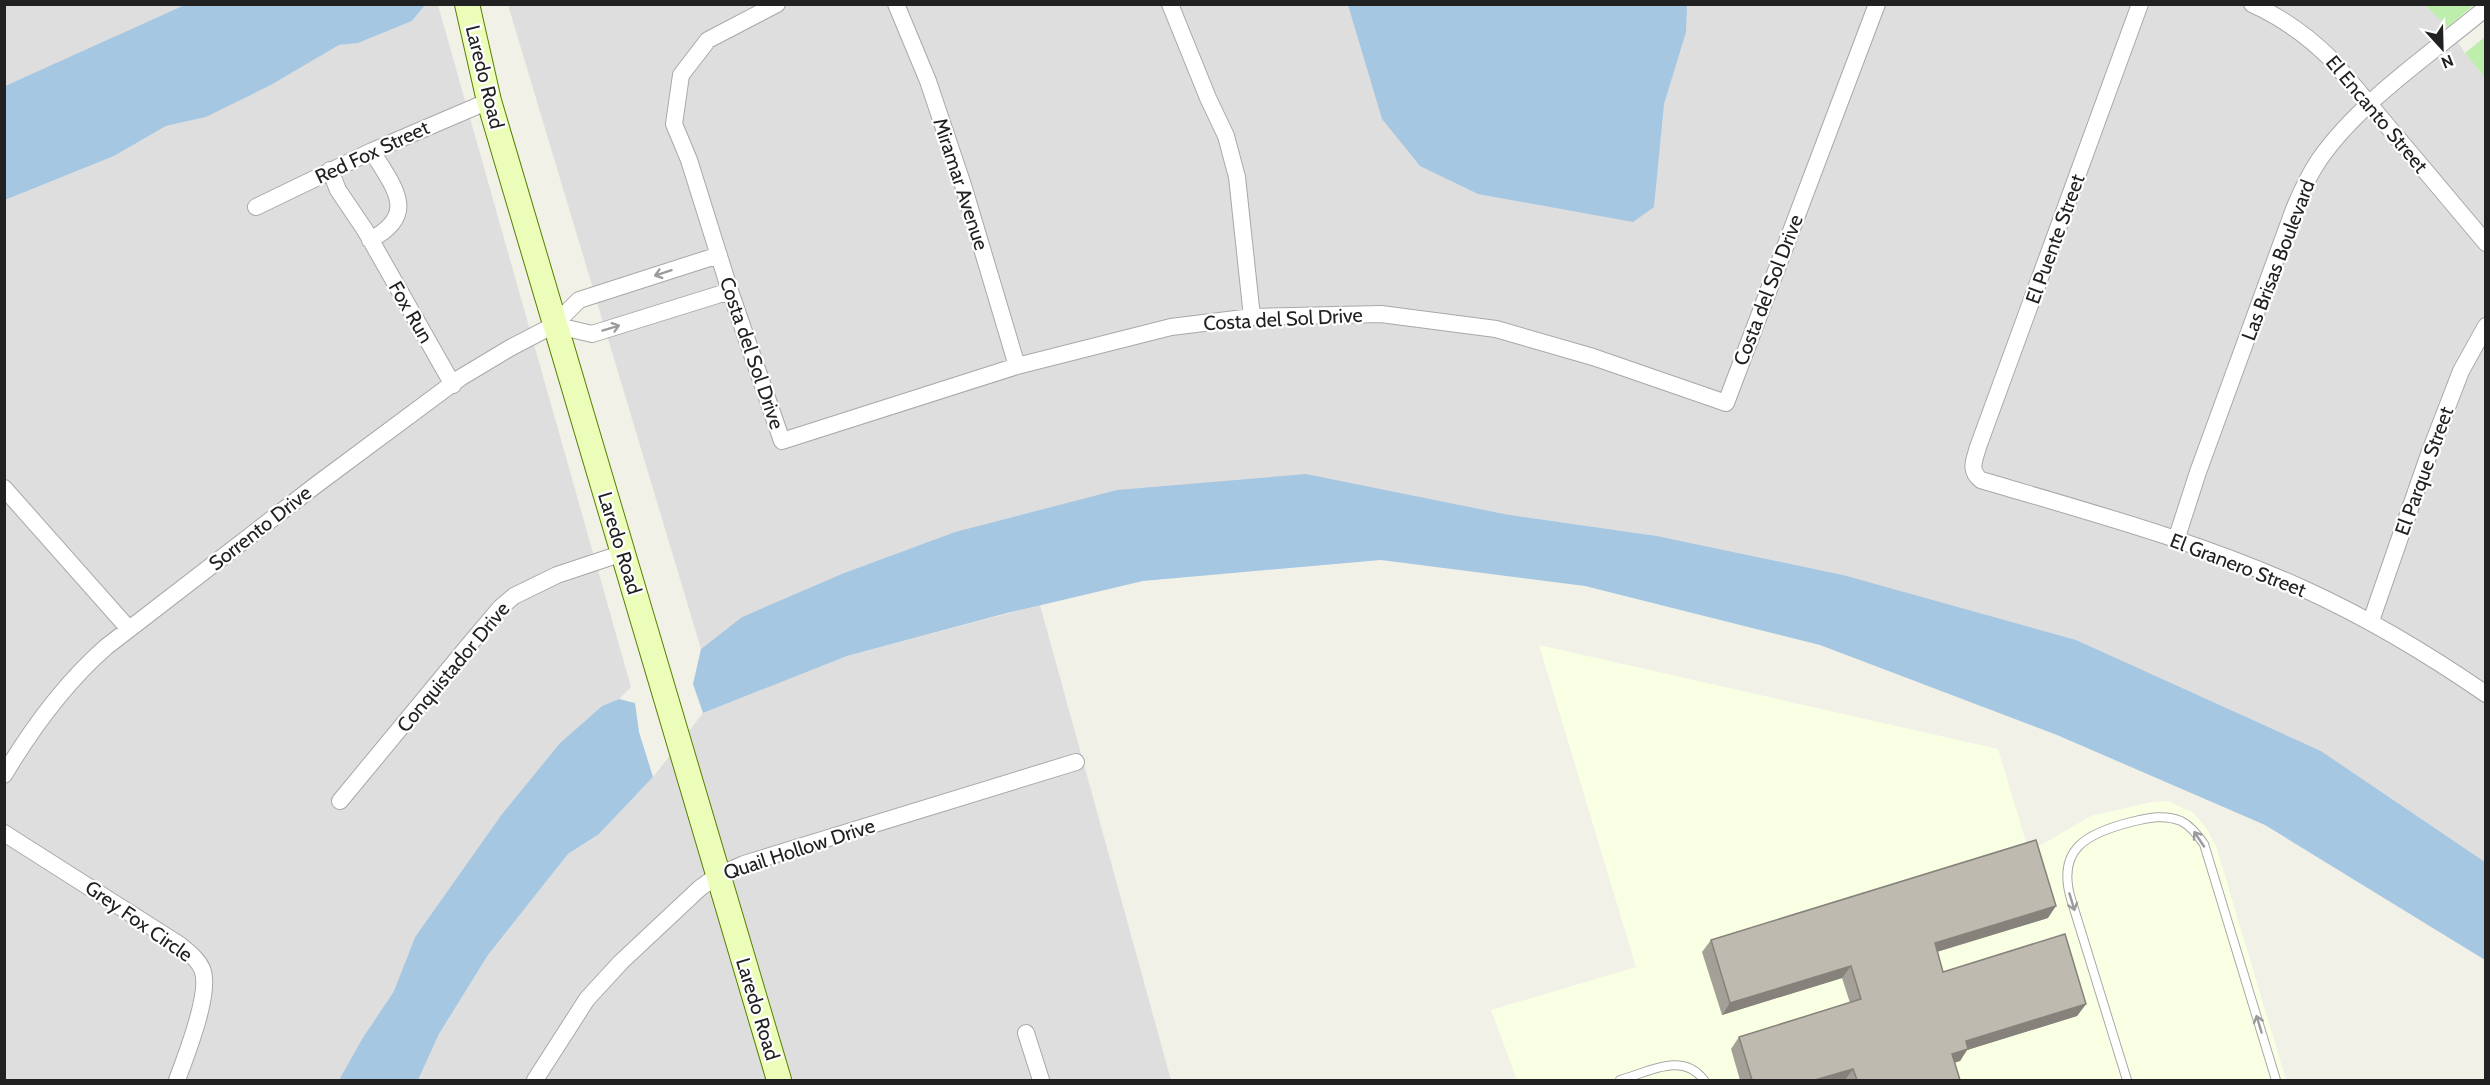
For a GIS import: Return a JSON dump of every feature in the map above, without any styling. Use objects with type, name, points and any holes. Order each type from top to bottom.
[{"type":"street","name":"Laredo Road","points":[[467,4],[489,101],[779,1080]]},
{"type":"street","name":"Costa del Sol Drive","points":[[777,4],[708,40],[681,75],[674,124],[689,160],[718,255],[782,441],[1017,366],[1171,327],[1252,316],[1381,314],[1496,329],[1593,357],[1726,403],[1877,4]]},
{"type":"street","name":"Miramar Avenue","points":[[896,4],[928,81],[963,185],[1017,366]]},
{"type":"street","points":[[1170,4],[1208,99],[1226,136],[1237,177],[1252,316]]},
{"type":"street","name":"El Puente Street","points":[[1974,473],[1972,467],[1978,447],[2140,4]]},
{"type":"street","name":"El Encanto Street","points":[[2252,4],[2306,34],[2332,60],[2486,243]]},
{"type":"street","name":"Las Brisas Boulevard","points":[[2176,540],[2202,461],[2305,183],[2334,141],[2369,104],[2486,8]]},
{"type":"street","name":"Red Fox Street","points":[[256,207],[330,170],[489,101]]},
{"type":"street","points":[[370,240],[394,223],[399,215],[399,204],[372,151]]},
{"type":"street","name":"Fox Run","points":[[330,170],[338,190],[370,240],[453,385]]},
{"type":"street","name":"Sorrento Drive","points":[[4,775],[39,721],[90,660],[316,485],[453,385],[510,348],[554,325],[579,300],[718,255]]},
{"type":"street","points":[[554,325],[592,334],[730,291]]},
{"type":"street","name":"El Parque Street","points":[[2371,621],[2429,454],[2461,371],[2486,326]]},
{"type":"street","name":"El Granero Street","points":[[1974,473],[1981,480],[2176,540],[2303,588],[2371,621],[2443,664],[2486,694]]},
{"type":"street","points":[[4,488],[129,629]]},
{"type":"street","name":"Conquistador Drive","points":[[340,801],[501,607],[514,596],[557,575],[623,553]]},
{"type":"street","name":"Quail Hollow Drive","points":[[535,1080],[587,999],[621,962],[700,888],[717,876],[744,864],[1076,762]]},
{"type":"street","name":"Grey Fox Circle","points":[[4,833],[180,945],[201,967],[205,980],[203,996],[177,1080]]},
{"type":"street","points":[[1026,1033],[1041,1080]]},
{"type":"lane","points":[[2127,1080],[2071,899],[2067,877],[2073,854],[2082,842],[2092,835],[2103,829],[2158,817],[2182,822],[2193,830],[2204,843],[2276,1080]]},
{"type":"lane","points":[[1620,1080],[1680,1064],[1692,1068],[1704,1080]]},
{"type":"shaded area","points":[[4,5],[187,5],[5,86]]},
{"type":"shaded area","points":[[425,5],[438,5],[631,687],[619,699],[602,706],[560,743],[502,814],[415,937],[394,991],[362,1039],[339,1080],[5,1080],[5,200],[114,156],[166,126],[206,117],[271,85],[339,45],[358,43],[412,21]]},
{"type":"shaded area","points":[[508,5],[2425,5],[2448,27],[2485,78],[2485,862],[2321,751],[1843,575],[1657,536],[1504,514],[955,532],[844,573],[742,617],[701,649]]},
{"type":"shaded area","points":[[1040,605],[1171,1080],[418,1080],[439,1034],[488,955],[568,854],[599,834],[653,777],[703,713],[847,656]]},
{"type":"shaded area","points":[[1539,645],[1998,749],[2029,852],[2091,816],[2152,802],[2168,801],[2192,812],[2205,826],[2216,846],[2286,1080],[1517,1080],[1491,1010],[1636,967]]},
{"type":"green space","points":[[2425,5],[2474,5],[2448,27]]},
{"type":"green space","points":[[2485,37],[2485,78],[2465,53]]},
{"type":"water","points":[[187,4],[425,5],[412,21],[358,43],[339,45],[271,85],[206,117],[166,126],[114,156],[5,200],[5,86]]},
{"type":"water","points":[[1348,5],[1687,5],[1686,32],[1664,104],[1654,207],[1633,222],[1478,194],[1420,166],[1382,119]]},
{"type":"water","points":[[1306,474],[1504,514],[1657,536],[1843,575],[2076,640],[2321,751],[2485,862],[2485,960],[2265,825],[2057,735],[1820,645],[1585,586],[1381,560],[1143,581],[1007,613],[847,656],[703,713],[693,684],[701,649],[742,617],[844,573],[955,532],[1117,490]]},
{"type":"water","points":[[619,699],[635,703],[639,732],[653,777],[599,834],[568,854],[488,955],[439,1034],[418,1080],[339,1080],[362,1039],[394,991],[415,937],[502,814],[560,743],[602,706]]},
{"type":"building","points":[[2036,840],[2056,906],[1935,943],[1943,972],[2065,934],[2086,1004],[1966,1041],[1968,1049],[1952,1054],[1960,1080],[1857,1080],[1853,1069],[1815,1080],[1752,1080],[1739,1037],[1861,999],[1851,966],[1730,1003],[1711,940]]}]
